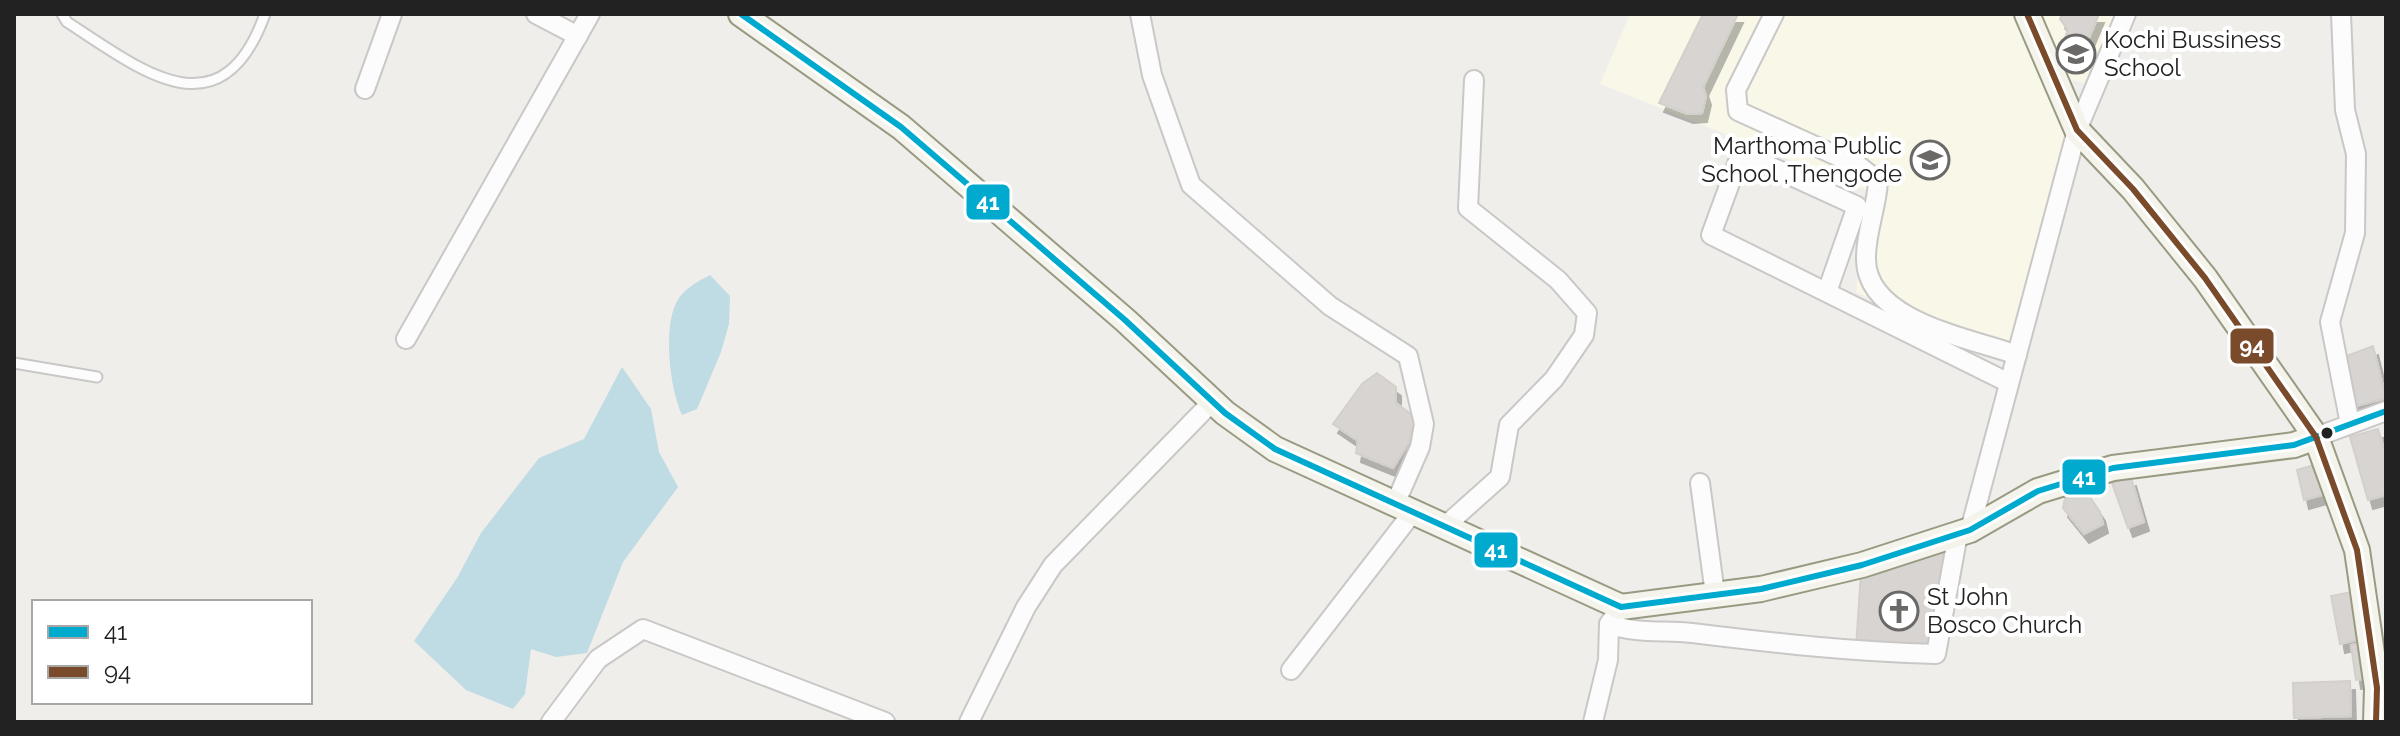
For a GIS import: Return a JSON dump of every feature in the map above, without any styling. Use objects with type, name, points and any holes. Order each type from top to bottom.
[{"type":"main road","points":[[741,14],[901,127],[1125,320],[1212,402],[1275,449],[1444,527],[1615,616],[1715,594],[1761,589],[1862,565],[1964,532],[2038,491],[2113,468],[2294,445],[2316,437]]},
{"type":"main road","points":[[2027,14],[2077,130],[2133,189],[2205,278],[2316,437],[2357,550],[2377,688],[2376,722]]},
{"type":"street","points":[[365,89],[392,14]]},
{"type":"street","points":[[536,14],[578,36]]},
{"type":"street","points":[[406,339],[590,14]]},
{"type":"street","points":[[1140,14],[1152,75],[1191,185],[1330,306],[1408,356],[1424,424],[1404,508],[1291,670]]},
{"type":"street","points":[[1774,14],[1736,90],[1738,111],[1859,166],[1878,181],[1866,259],[1869,284],[1880,299],[1906,316],[2017,355]]},
{"type":"street","points":[[1615,616],[1631,632],[1663,630],[1791,647],[1936,654],[1964,532],[2017,355],[2077,130],[2126,14]]},
{"type":"street","points":[[2341,14],[2345,110],[2356,154],[2355,233],[2330,322],[2350,424]]},
{"type":"street","points":[[1444,527],[1500,477],[1509,425],[1554,379],[1584,335],[1587,313],[1558,280],[1468,208],[1474,80]]},
{"type":"street","points":[[1827,292],[1857,206],[1741,153],[1711,235],[2009,383]]},
{"type":"street","points":[[969,722],[1026,607],[1053,565],[1212,402]]},
{"type":"street","points":[[2316,437],[2386,411]]},
{"type":"street","points":[[1700,483],[1715,594]]},
{"type":"street","points":[[1593,722],[1615,616]]},
{"type":"street","points":[[551,722],[598,659],[643,629],[885,722]]},
{"type":"lane","points":[[62,14],[67,22],[139,69],[170,82],[197,86],[220,77],[249,49],[265,14]]},
{"type":"lane","points":[[14,363],[97,377]]},
{"type":"shaded area","name":"Marthoma Public School ,Thengode","points":[[1630,14],[2029,14],[2077,130],[2014,365],[1856,292],[1866,190],[1600,84]]},
{"type":"shaded area","name":"Kochi Bussiness School","points":[[2036,14],[2115,14],[2084,83],[2068,79]]},
{"type":"water","points":[[710,275],[730,296],[729,324],[697,409],[682,415],[674,390],[670,359],[672,314],[682,294]]},
{"type":"water","points":[[622,367],[651,409],[659,452],[678,487],[623,562],[587,653],[556,657],[531,649],[525,694],[513,709],[466,690],[414,641],[457,578],[481,533],[539,458],[584,439]]},
{"type":"building","name":"Marthoma Public School ,Thengode","points":[[1703,14],[1738,14],[1703,87],[1706,96],[1702,113],[1688,114],[1659,103]]},
{"type":"building","name":"Kochi Bussiness School","points":[[2062,14],[2099,14],[2078,64],[2058,56],[2068,30],[2060,19]]},
{"type":"building","points":[[2373,346],[2386,398],[2356,406],[2341,358]]},
{"type":"building","points":[[1377,373],[1396,387],[1396,403],[1415,417],[1409,442],[1393,468],[1356,453],[1358,441],[1333,424],[1362,384]]},
{"type":"building","points":[[2378,429],[2386,455],[2386,495],[2368,500],[2350,437]]},
{"type":"building","points":[[2321,463],[2329,493],[2304,500],[2297,470]]},
{"type":"building","points":[[2131,477],[2144,522],[2128,528],[2112,483]]},
{"type":"building","points":[[2090,497],[2100,512],[2103,524],[2084,534],[2063,508],[2065,498]]},
{"type":"building","name":"St John Bosco Church","points":[[1950,550],[1933,651],[1856,648],[1861,573]]},
{"type":"building","points":[[2357,591],[2366,638],[2340,644],[2331,596]]},
{"type":"building","points":[[2368,643],[2372,678],[2356,680],[2351,645]]},
{"type":"building","points":[[2350,681],[2351,716],[2294,718],[2293,683]]},
{"type":"transit line","name":"41","points":[[741,14],[901,127],[1125,320],[1225,413],[1275,449],[1621,607],[1761,589],[1862,565],[1970,530],[2038,491],[2113,468],[2294,445],[2386,411]]},
{"type":"transit line","name":"94","points":[[2027,14],[2077,130],[2133,189],[2205,278],[2316,437],[2357,550],[2377,688],[2376,722]]},
{"type":"place","name":"Kochi Bussiness School","points":[[2076,54]]},
{"type":"place","name":"Marthoma Public School ,Thengode","points":[[1930,160]]},
{"type":"place","name":"St John Bosco Church","points":[[1899,611]]}]
